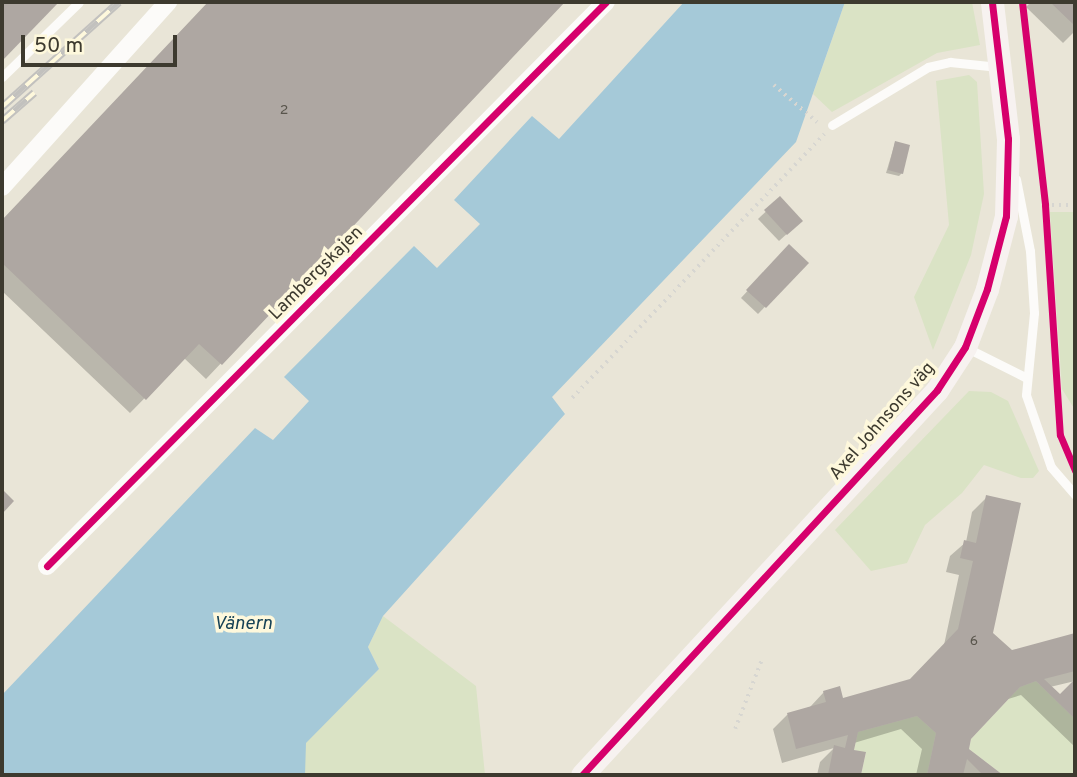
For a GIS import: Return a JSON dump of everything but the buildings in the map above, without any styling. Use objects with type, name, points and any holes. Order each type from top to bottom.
[{"type":"street","points":[[2,187],[168,2]]},
{"type":"street","name":"Lambergskajen","points":[[47,566],[606,2]]},
{"type":"street","name":"Axel Johnsons väg","points":[[582,775],[937,390],[965,346],[987,289],[1006,216],[1008,139],[992,2]]},
{"type":"lane","points":[[2,77],[79,2]]},
{"type":"lane","points":[[832,125],[928,67],[950,62],[1001,68]]},
{"type":"lane","name":"Axel Johnsons väg","points":[[1008,139],[1030,251],[1034,313],[1025,377],[1034,426],[1051,467],[1075,495]]},
{"type":"lane","points":[[965,346],[1025,377]]},
{"type":"path","points":[[572,398],[827,131],[774,85]]},
{"type":"path","points":[[1045,205],[1075,205]]},
{"type":"path","points":[[735,729],[762,659]]},
{"type":"green space","points":[[845,2],[972,2],[980,45],[937,53],[832,112],[813,94]]},
{"type":"green space","points":[[969,75],[977,82],[984,194],[971,255],[933,350],[914,297],[949,225],[936,81]]},
{"type":"green space","points":[[1050,212],[1075,212],[1075,410],[1062,389]]},
{"type":"green space","points":[[969,391],[991,392],[1008,401],[1039,471],[1033,478],[1021,478],[984,465],[962,493],[925,525],[907,563],[871,571],[835,530]]},
{"type":"green space","points":[[383,616],[476,686],[485,775],[305,775],[305,743],[379,669],[368,647]]},
{"type":"green space","points":[[1036,681],[1075,719],[1075,775],[1003,775],[969,749],[971,739],[1020,687]]},
{"type":"green space","points":[[917,716],[936,733],[927,775],[861,775],[866,753],[854,750],[858,732]]},
{"type":"water","name":"Vänern","points":[[684,2],[845,2],[796,142],[552,397],[565,414],[383,616],[368,647],[379,669],[306,743],[305,775],[2,775],[2,695],[255,428],[273,440],[309,401],[284,377],[414,246],[437,268],[480,224],[454,200],[532,116],[559,139]]},
{"type":"railway","points":[[2,107],[119,2]]},
{"type":"railway","points":[[2,121],[34,93]]},
{"type":"cycle path","points":[[47,566],[606,2]]},
{"type":"cycle path","points":[[582,775],[937,390],[965,347],[987,289],[1006,216],[1008,139],[992,2]]},
{"type":"cycle path","points":[[1022,2],[1045,205],[1060,435],[1075,471]]}]
